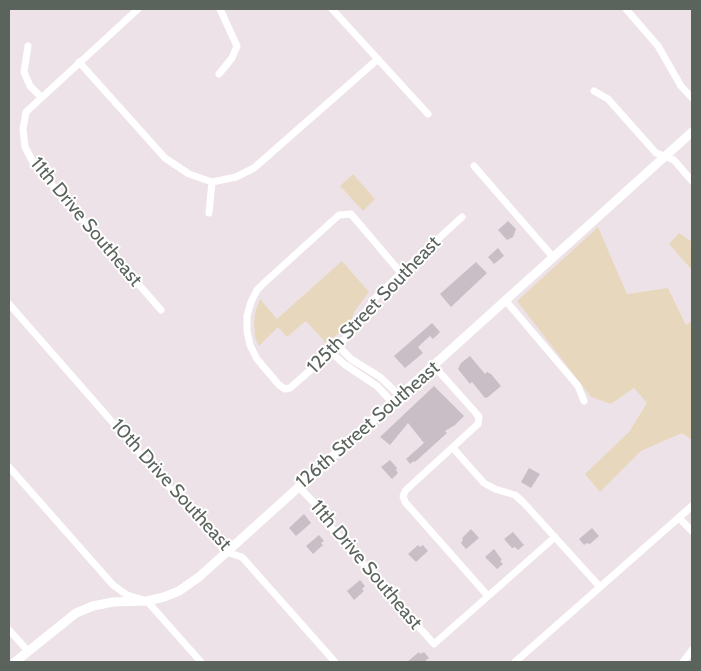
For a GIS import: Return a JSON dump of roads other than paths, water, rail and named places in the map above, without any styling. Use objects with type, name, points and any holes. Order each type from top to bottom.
[{"type":"street","points":[[28,46],[24,72],[30,86],[41,97],[138,9]]},
{"type":"street","points":[[219,74],[232,58],[236,46],[220,9]]},
{"type":"street","points":[[332,9],[428,114]]},
{"type":"street","points":[[626,9],[658,46],[681,86],[692,98]]},
{"type":"street","points":[[79,62],[166,158],[189,174],[212,182],[236,177],[254,168],[378,59]]},
{"type":"street","points":[[594,91],[608,99],[656,153],[674,160],[692,181]]},
{"type":"street","name":"11th Drive Southeast","points":[[41,97],[26,112],[23,130],[26,147],[34,164],[160,310]]},
{"type":"street","name":"126th Street Southeast","points":[[14,662],[76,613],[93,606],[112,602],[164,598],[179,591],[199,577],[692,132]]},
{"type":"street","points":[[474,166],[553,258]]},
{"type":"street","points":[[209,213],[212,182]]},
{"type":"street","name":"125th Street Southeast","points":[[401,272],[351,214],[339,215],[257,290],[247,316],[247,331],[250,345],[257,359],[279,385],[285,389],[294,385],[338,346],[355,328],[374,299],[462,217]]},
{"type":"street","points":[[506,301],[578,386],[584,401]]},
{"type":"street","name":"10th Drive Southeast","points":[[9,304],[226,552],[242,557],[335,662]]},
{"type":"street","points":[[338,346],[351,359],[380,377],[400,396]]},
{"type":"street","points":[[331,352],[344,364],[377,386],[392,402]]},
{"type":"street","points":[[434,366],[476,412],[479,418],[478,424],[406,490],[402,496],[405,502],[488,596],[555,537]]},
{"type":"street","points":[[452,448],[484,482],[495,489],[515,495],[523,502],[600,587]]},
{"type":"street","points":[[9,467],[113,585],[127,594],[148,600],[202,662]]},
{"type":"street","name":"11th Drive Southeast","points":[[298,486],[321,510],[328,523],[434,644],[488,596]]},
{"type":"street","points":[[515,662],[692,506]]},
{"type":"street","points":[[680,518],[692,532]]},
{"type":"street","points":[[9,630],[28,651]]},
{"type":"street","points":[[683,662],[692,650]]}]
